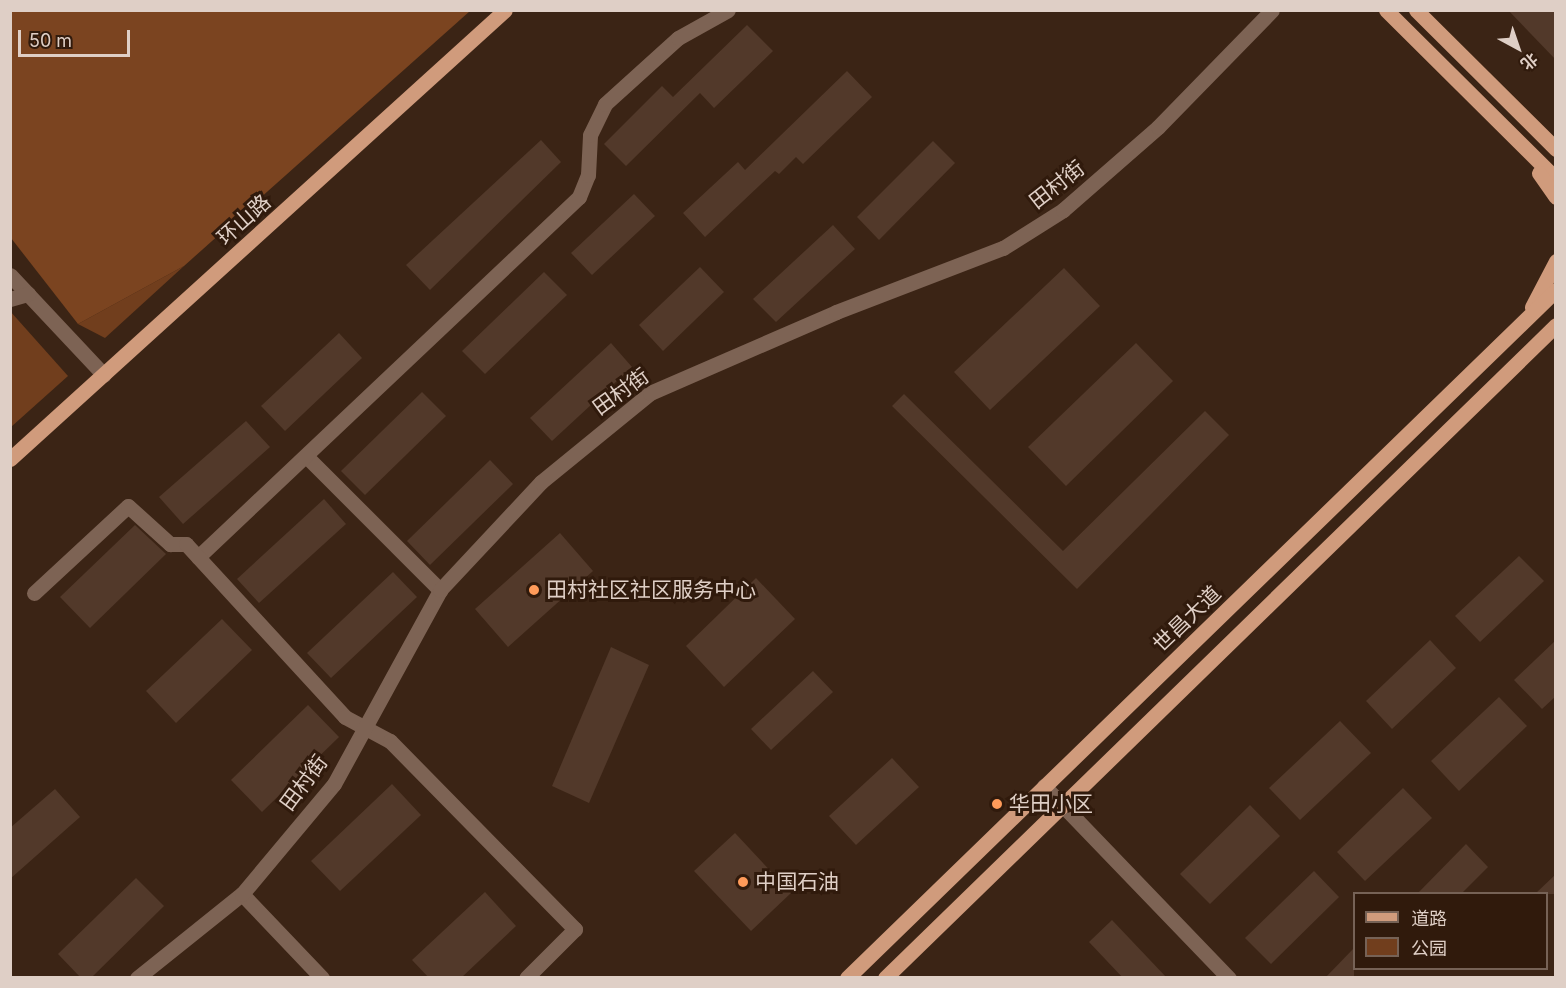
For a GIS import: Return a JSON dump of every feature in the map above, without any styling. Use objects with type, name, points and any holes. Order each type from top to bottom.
[{"type":"main road","name":"环山路","points":[[10,459],[505,10]]},
{"type":"main road","points":[[1386,10],[1556,179]]},
{"type":"main road","points":[[1416,10],[1556,149]]},
{"type":"main road","points":[[1527,120],[1556,140]]},
{"type":"main road","points":[[1509,132],[1556,197]]},
{"type":"main road","points":[[1527,317],[1556,261]]},
{"type":"main road","name":"世昌大道","points":[[847,978],[1556,290]]},
{"type":"main road","points":[[885,978],[1060,805],[1553,328]]},
{"type":"street","points":[[198,557],[579,197],[588,175],[590,135],[605,104],[678,38],[728,10]]},
{"type":"street","name":"田村街","points":[[137,978],[242,894],[334,784],[440,591],[541,483],[650,393],[836,312],[1003,248],[1063,210],[1158,127],[1272,10]]},
{"type":"street","points":[[10,275],[104,375]]},
{"type":"street","points":[[10,299],[28,294]]},
{"type":"street","points":[[306,456],[440,591]]},
{"type":"street","points":[[33,593],[128,506],[170,544],[186,544],[345,717],[390,741],[575,929],[526,978]]},
{"type":"street","points":[[1044,786],[1229,978]]},
{"type":"street","points":[[242,894],[322,978]]},
{"type":"green space","points":[[184,266],[105,338],[78,324]]},
{"type":"green space","points":[[10,311],[68,376],[11,427],[10,427]]},
{"type":"shaded area","points":[[11,10],[470,11],[184,266],[78,324],[11,238]]},
{"type":"building","points":[[1508,10],[1556,10],[1556,60]]},
{"type":"building","points":[[747,25],[773,51],[714,108],[700,93],[626,166],[604,144],[662,86],[673,97]]},
{"type":"building","points":[[847,71],[872,97],[803,164],[796,157],[779,174],[775,171],[705,237],[683,213],[738,162],[745,170]]},
{"type":"building","points":[[541,140],[561,162],[430,290],[406,265]]},
{"type":"building","points":[[933,141],[955,163],[879,240],[857,217]]},
{"type":"building","points":[[634,194],[655,216],[592,275],[571,253]]},
{"type":"building","points":[[833,225],[855,249],[776,322],[753,299]]},
{"type":"building","points":[[700,267],[724,292],[663,351],[639,325]]},
{"type":"building","points":[[1064,268],[1100,306],[990,410],[954,372]]},
{"type":"building","points":[[544,272],[567,295],[485,374],[462,351]]},
{"type":"building","points":[[339,333],[362,358],[285,431],[261,406]]},
{"type":"building","points":[[611,343],[632,367],[552,441],[530,418]]},
{"type":"building","points":[[1136,343],[1173,381],[1066,486],[1028,447]]},
{"type":"building","points":[[422,392],[446,416],[365,495],[341,471]]},
{"type":"building","points":[[904,394],[1063,551],[1205,411],[1229,435],[1077,589],[892,406]]},
{"type":"building","points":[[246,421],[270,447],[183,524],[159,497]]},
{"type":"building","points":[[490,460],[513,484],[430,565],[407,541]]},
{"type":"building","points":[[324,499],[346,524],[259,603],[237,579]]},
{"type":"building","points":[[135,525],[166,554],[90,628],[60,597]]},
{"type":"building","name":"田村社区社区服务中心","points":[[560,533],[593,571],[508,647],[475,609]]},
{"type":"building","points":[[1519,556],[1544,581],[1480,642],[1455,616]]},
{"type":"building","points":[[393,572],[417,597],[331,678],[307,653]]},
{"type":"building","points":[[756,578],[795,619],[724,687],[686,646]]},
{"type":"building","points":[[222,619],[252,650],[176,723],[146,691]]},
{"type":"building","points":[[1430,640],[1456,668],[1392,729],[1366,701]]},
{"type":"building","points":[[1556,640],[1556,696],[1542,709],[1514,680]]},
{"type":"building","points":[[611,647],[649,665],[589,803],[552,786]]},
{"type":"building","points":[[813,671],[833,692],[771,750],[751,729]]},
{"type":"building","points":[[1499,697],[1527,726],[1459,791],[1431,761]]},
{"type":"building","points":[[308,705],[339,737],[262,812],[231,780]]},
{"type":"building","points":[[1340,721],[1371,753],[1300,820],[1269,788]]},
{"type":"building","points":[[892,758],[919,787],[856,845],[829,816]]},
{"type":"building","points":[[392,784],[421,815],[340,891],[311,861]]},
{"type":"building","points":[[1403,788],[1432,818],[1365,881],[1337,852]]},
{"type":"building","points":[[55,789],[80,817],[10,879],[10,828]]},
{"type":"building","points":[[1250,805],[1280,836],[1210,904],[1180,874]]},
{"type":"building","name":"中国石油","points":[[735,833],[791,893],[751,931],[694,871]]},
{"type":"building","points":[[1466,844],[1488,867],[1463,892],[1419,892]]},
{"type":"building","points":[[1314,871],[1339,897],[1271,964],[1245,938]]},
{"type":"building","points":[[1556,874],[1556,894],[1537,892]]},
{"type":"building","points":[[136,878],[164,906],[91,978],[81,978],[58,954]]},
{"type":"building","points":[[485,892],[516,926],[461,978],[429,978],[412,960]]},
{"type":"building","points":[[1112,920],[1167,978],[1123,978],[1089,942]]},
{"type":"building","points":[[1353,949],[1354,978],[1325,978]]},
{"type":"place","name":"田村社区社区服务中心","points":[[534,590]]},
{"type":"place","name":"华田小区","points":[[997,804]]},
{"type":"place","name":"中国石油","points":[[743,882]]}]
